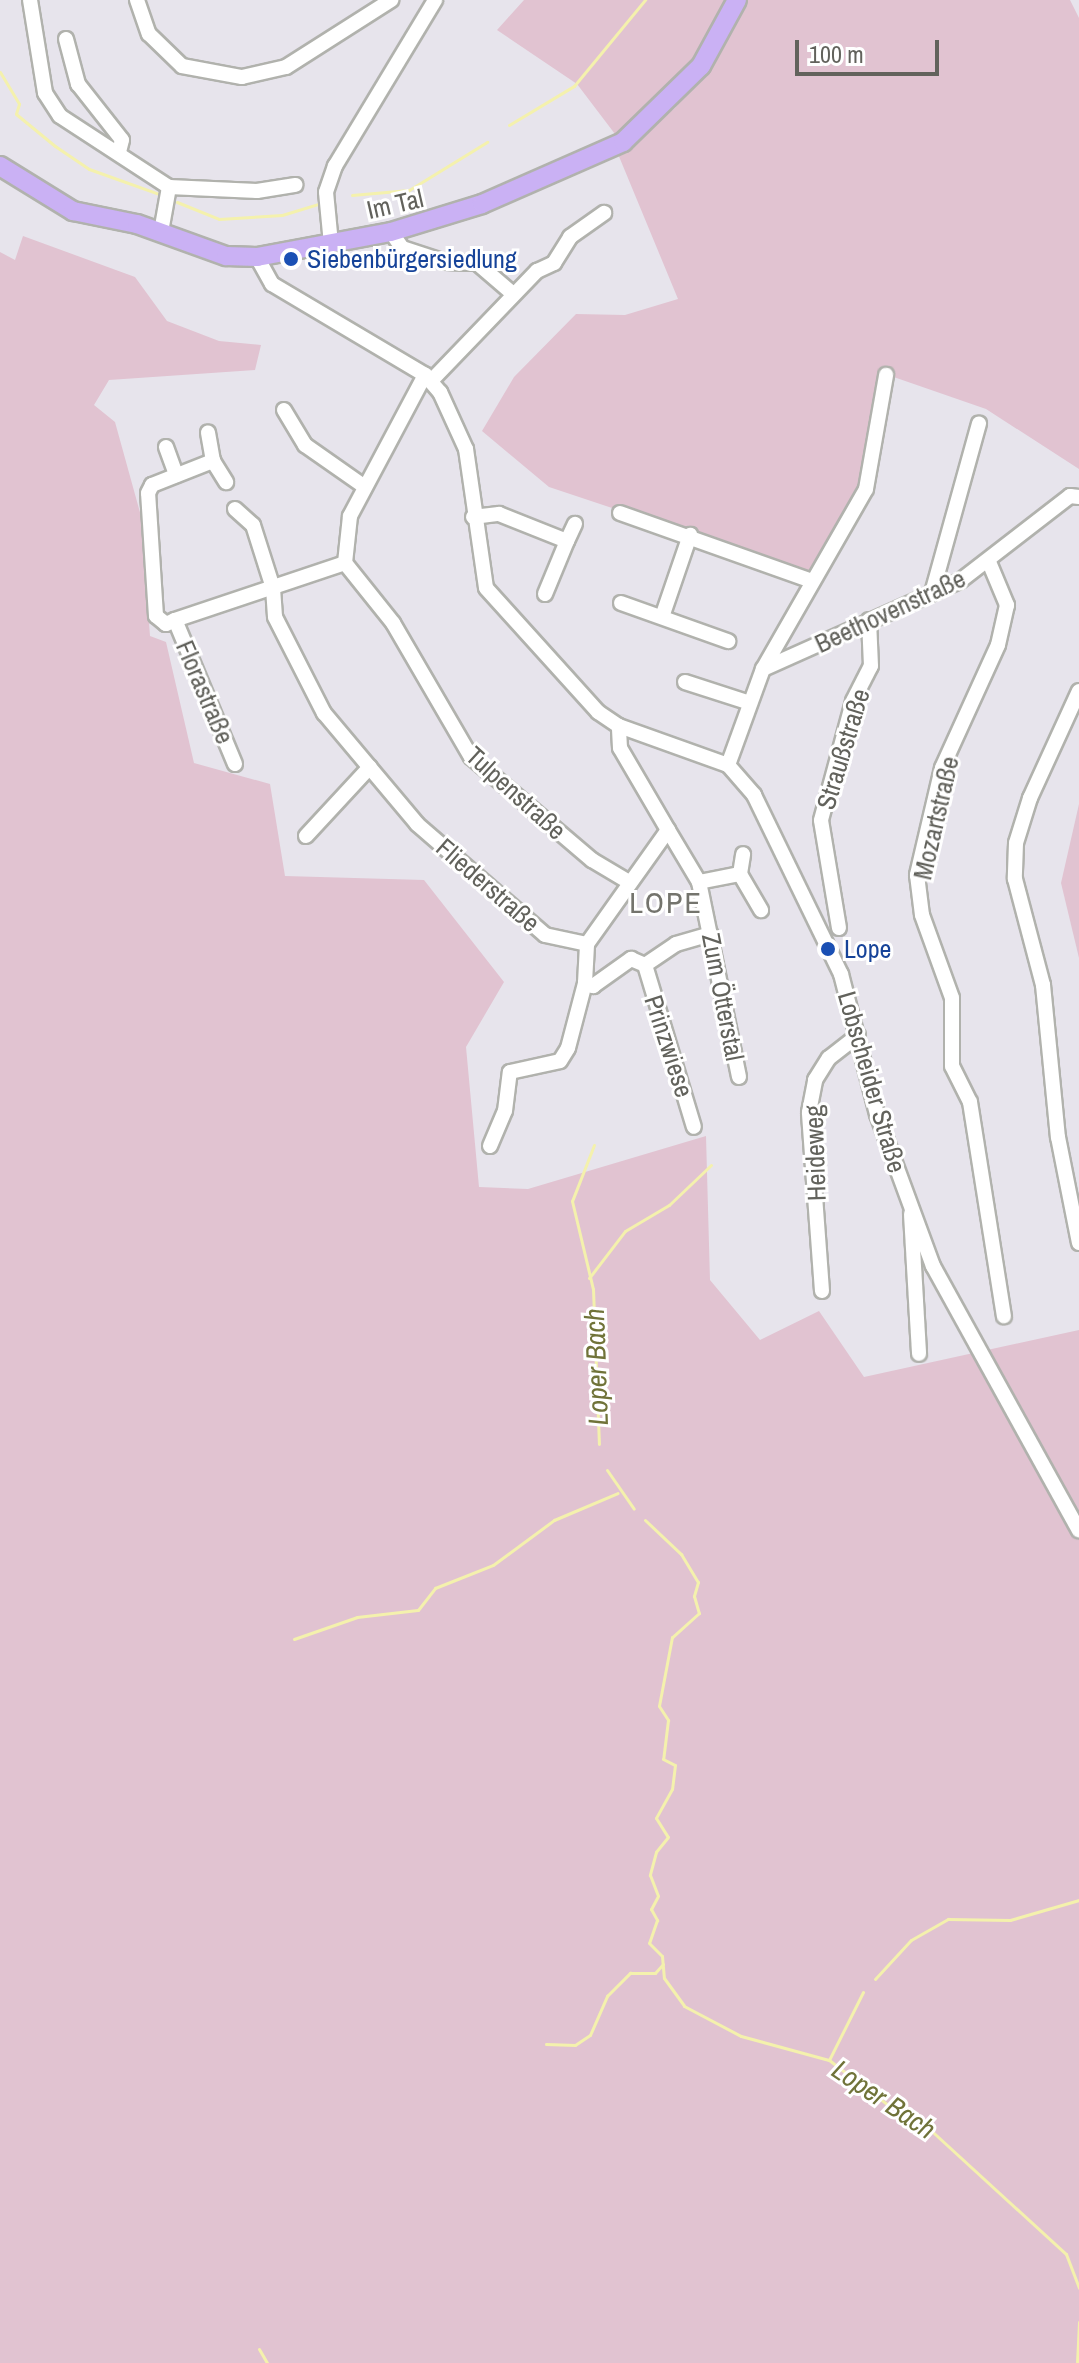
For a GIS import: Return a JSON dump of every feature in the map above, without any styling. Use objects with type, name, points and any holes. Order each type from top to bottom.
[{"type":"main road","name":"Im Tal","points":[[0,166],[73,211],[161,232],[226,256],[257,257],[391,232],[471,208],[623,142],[701,66],[737,0]]},
{"type":"street","points":[[30,0],[45,93],[60,116],[169,187],[257,191],[296,185]]},
{"type":"street","points":[[137,0],[149,34],[182,66],[242,77],[286,67],[391,0]]},
{"type":"street","points":[[331,244],[326,192],[335,166],[435,0]]},
{"type":"street","points":[[66,39],[78,84],[122,140],[119,152]]},
{"type":"street","points":[[161,232],[169,187]]},
{"type":"street","points":[[345,563],[350,516],[428,378],[512,302],[513,294],[554,263],[587,221],[604,213]]},
{"type":"street","points":[[391,232],[402,248],[445,262],[477,263],[513,294]]},
{"type":"street","name":"Lobscheider Straße","points":[[257,257],[272,284],[428,378],[461,428],[486,588],[598,712],[619,726],[728,765],[754,795],[841,974],[911,1213],[959,1320],[1079,1530]]},
{"type":"street","points":[[728,765],[763,669],[866,489],[886,375]]},
{"type":"street","points":[[284,410],[305,445],[365,487]]},
{"type":"street","points":[[932,593],[979,423]]},
{"type":"street","points":[[208,432],[213,461],[226,482]]},
{"type":"street","points":[[166,447],[176,475]]},
{"type":"street","name":"Florastraße","points":[[213,461],[152,485],[147,502],[156,616],[166,624],[345,563]]},
{"type":"street","name":"Beethovenstraße","points":[[763,669],[932,593],[989,562],[1070,496],[1079,497]]},
{"type":"street","points":[[235,509],[253,525],[273,588]]},
{"type":"street","points":[[620,513],[690,535],[812,581]]},
{"type":"street","points":[[473,517],[499,514],[567,541]]},
{"type":"street","points":[[545,594],[575,524]]},
{"type":"street","points":[[662,617],[690,535]]},
{"type":"street","name":"Mozartstraße","points":[[989,562],[1007,605],[998,645],[942,768],[917,875],[922,915],[952,998],[952,1066],[970,1102],[1004,1316]]},
{"type":"street","name":"Tulpenstraße","points":[[345,563],[393,623],[471,757],[592,860],[629,882]]},
{"type":"street","name":"Fliederstraße","points":[[273,588],[275,617],[324,713],[417,824],[545,935],[587,944]]},
{"type":"street","points":[[621,603],[728,641]]},
{"type":"street","name":"Florastraße","points":[[175,620],[235,764]]},
{"type":"street","name":"Straußstraße","points":[[839,928],[821,820],[853,701],[871,666],[869,620]]},
{"type":"street","points":[[685,682],[750,703]]},
{"type":"street","points":[[1079,691],[1030,798],[1016,843],[1015,879],[1043,985],[1058,1137],[1079,1243]]},
{"type":"street","points":[[490,1146],[505,1111],[510,1072],[560,1061],[585,983],[587,944],[668,830],[620,748],[619,726]]},
{"type":"street","points":[[306,836],[370,767]]},
{"type":"street","name":"Zum Ötterstal","points":[[668,830],[699,882],[739,1077]]},
{"type":"street","points":[[743,854],[740,874],[761,910]]},
{"type":"street","points":[[699,882],[740,874]]},
{"type":"street","points":[[585,983],[593,986],[631,959],[645,965],[676,944],[711,934]]},
{"type":"street","name":"Prinzwiese","points":[[645,965],[694,1127]]},
{"type":"street","name":"Heideweg","points":[[822,1291],[809,1112],[822,1069],[845,1039],[858,1035]]},
{"type":"street","name":"Lobscheider Straße","points":[[911,1213],[919,1354]]},
{"type":"shaded area","points":[[524,0],[731,0],[695,63],[618,138],[577,84],[497,30]]},
{"type":"shaded area","points":[[743,0],[1070,0],[1079,18],[1079,469],[986,409],[885,374],[864,487],[810,574],[549,487],[482,431],[514,377],[576,314],[625,315],[678,299],[618,154],[675,108],[705,71]]},
{"type":"shaded area","points":[[23,236],[135,277],[167,321],[219,341],[261,345],[255,370],[109,380],[94,405],[115,422],[141,516],[150,636],[166,642],[194,763],[270,784],[285,876],[424,880],[504,982],[466,1047],[479,1187],[528,1189],[706,1136],[710,1280],[760,1340],[819,1311],[864,1377],[1079,1330],[1079,2363],[0,2363],[0,252],[15,260]]},
{"type":"shaded area","points":[[1079,804],[1079,958],[1061,883]]},
{"type":"waterway","points":[[509,125],[574,86],[645,0]]},
{"type":"waterway","points":[[0,72],[19,104],[16,114],[55,146],[89,169],[159,194]]},
{"type":"waterway","points":[[352,195],[409,190],[487,142]]},
{"type":"waterway","points":[[177,202],[219,219],[282,215],[319,204]]},
{"type":"waterway","name":"Loper Bach","points":[[594,1145],[572,1201],[593,1289],[599,1444]]},
{"type":"waterway","points":[[589,1278],[625,1231],[669,1205],[711,1165]]},
{"type":"waterway","name":"Loper Bach","points":[[607,1470],[634,1509]]},
{"type":"waterway","points":[[294,1639],[357,1617],[418,1610],[435,1588],[493,1565],[554,1520],[618,1493]]},
{"type":"waterway","name":"Loper Bach","points":[[645,1520],[681,1554],[698,1582],[694,1596],[699,1613],[672,1637],[659,1706],[668,1720],[663,1759],[675,1765],[672,1789],[656,1818],[668,1837],[656,1852],[650,1875],[658,1896],[651,1909],[657,1920],[649,1943],[662,1956],[664,1978],[684,2006],[741,2036],[829,2060],[892,2108],[912,2113],[1066,2254],[1079,2288]]},
{"type":"waterway","points":[[875,1979],[911,1940],[948,1919],[1010,1920],[1079,1900]]},
{"type":"waterway","points":[[546,2044],[575,2045],[590,2035],[607,1996],[630,1973],[655,1973],[663,1964]]},
{"type":"waterway","points":[[829,2060],[863,1992]]},
{"type":"waterway","name":"Loper Bach","points":[[1077,2363],[1079,2322]]},
{"type":"waterway","points":[[259,2349],[267,2363]]},
{"type":"place","name":"Siebenbürgersiedlung","points":[[291,259]]},
{"type":"place","name":"Lope","points":[[828,949]]},
{"type":"district","name":"LOPE","points":[[666,902]]}]
